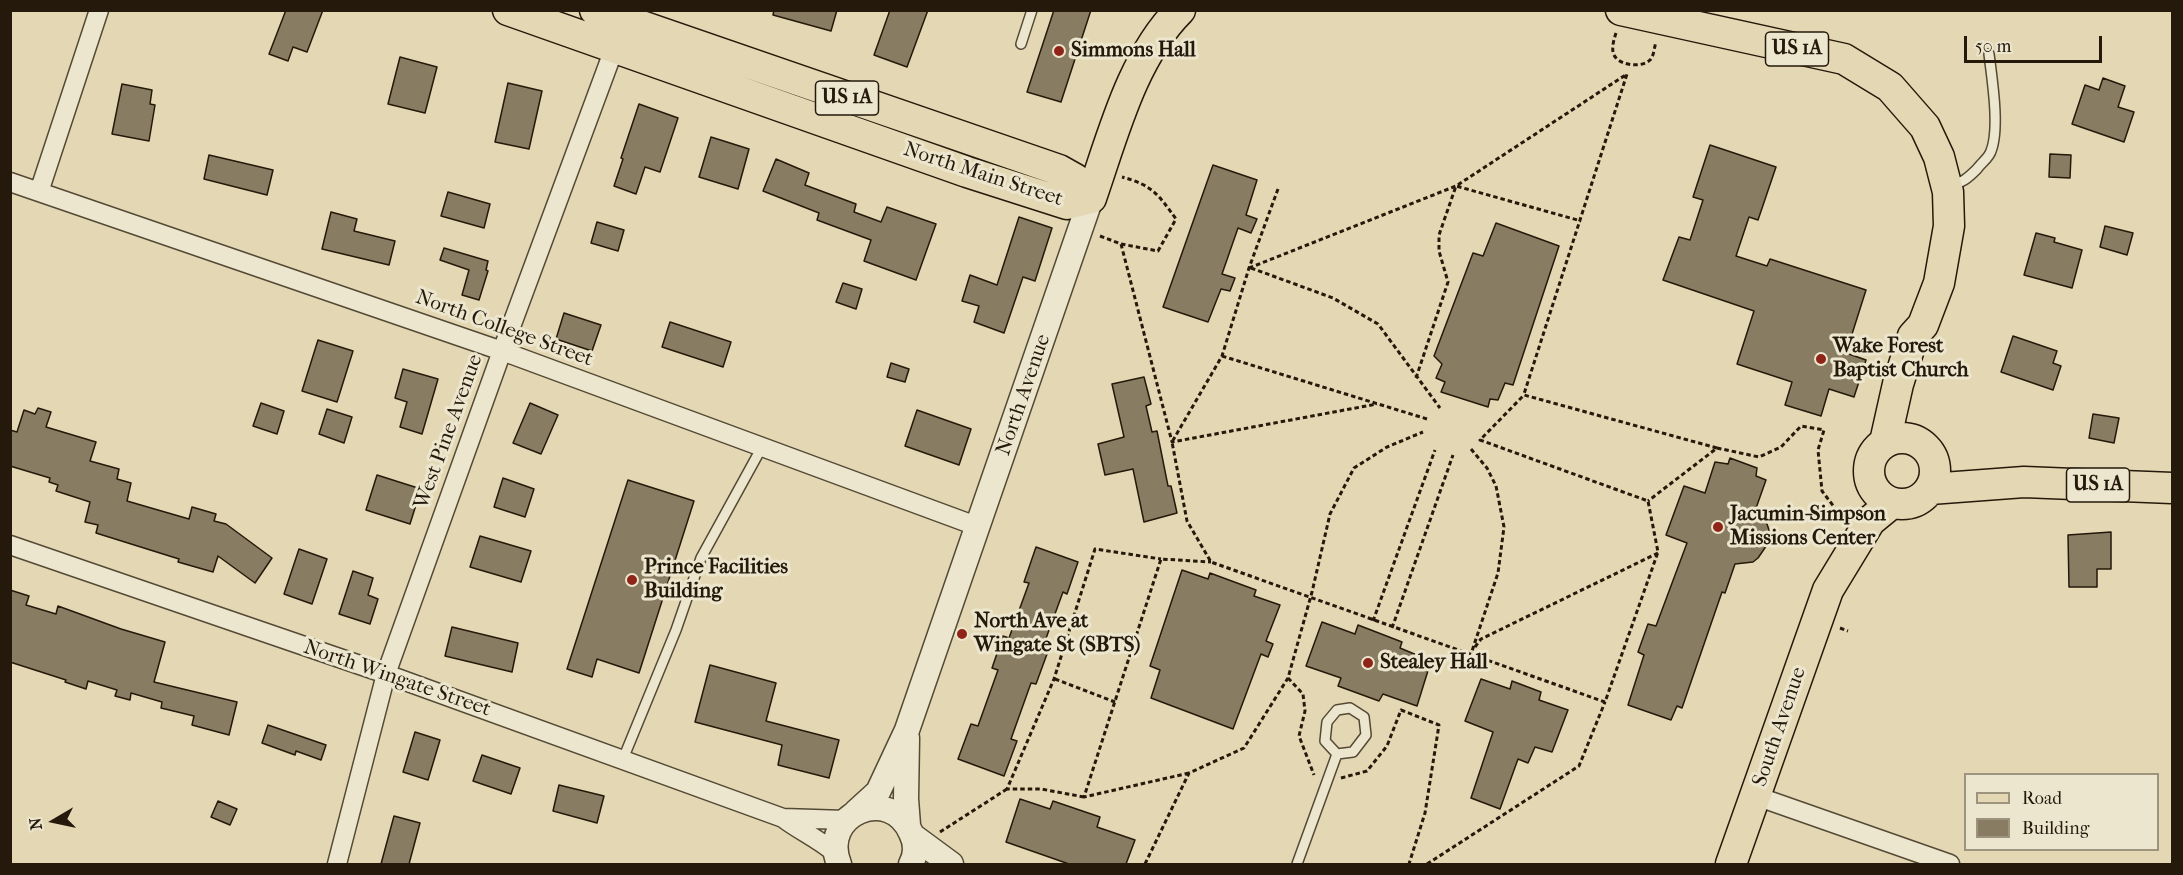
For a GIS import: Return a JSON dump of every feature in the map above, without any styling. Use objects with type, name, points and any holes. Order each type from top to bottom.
[{"type":"main road","name":"North Main Street","points":[[508,10],[622,26],[1059,170],[1076,179],[1091,198]]},
{"type":"main road","name":"North Main Street","points":[[595,10],[622,26]]},
{"type":"main road","name":"North Avenue","points":[[1091,198],[1142,62],[1169,16]]},
{"type":"main road","name":"US 1A","points":[[1619,18],[1844,59],[1890,87],[1925,128],[1939,157],[1947,187],[1949,226],[1939,284],[1923,325],[1925,341],[1914,376],[1911,400],[1911,447],[1935,474],[1930,489],[1916,501],[1907,504],[1892,502]]},
{"type":"main road","name":"US 1A","points":[[1911,447],[1968,471],[2024,482]]},
{"type":"main road","points":[[1892,502],[1878,493],[1870,480],[1871,458],[1877,449],[1911,447]]},
{"type":"main road","name":"South Avenue","points":[[1828,590],[1832,557],[1870,480]]},
{"type":"main road","name":"US 1A","points":[[1930,489],[2024,482],[2172,488]]},
{"type":"main road","name":"South Avenue","points":[[1731,864],[1828,590],[1870,521],[1892,502]]},
{"type":"street","points":[[39,192],[99,10]]},
{"type":"street","name":"West Pine Avenue","points":[[337,864],[386,674],[622,26]]},
{"type":"street","name":"North College Street","points":[[10,182],[502,351],[979,527]]},
{"type":"street","name":"North Avenue","points":[[851,816],[878,792],[907,729],[979,527],[1091,198]]},
{"type":"street","name":"North Wingate Street","points":[[10,545],[386,674],[783,818],[798,829],[819,839],[837,859]]},
{"type":"street","name":"North Avenue","points":[[907,729],[906,799],[918,833],[911,864]]},
{"type":"street","points":[[1756,796],[1950,864]]},
{"type":"street","points":[[837,859],[835,843],[838,831],[851,816],[867,808],[879,808],[900,817],[951,864]]},
{"type":"street","name":"North Wingate Street","points":[[783,818],[851,816]]},
{"type":"lane","points":[[1021,44],[1032,10]]},
{"type":"lane","points":[[1947,187],[1969,177],[1990,153],[1994,141],[1994,98],[1989,54]]},
{"type":"lane","points":[[623,759],[676,630],[701,558],[762,447]]},
{"type":"lane","points":[[1350,708],[1364,717],[1366,735],[1353,752],[1337,754],[1324,741],[1327,722],[1337,710],[1350,708]]},
{"type":"lane","points":[[1297,864],[1337,754]]},
{"type":"path","points":[[1619,18],[1613,53],[1618,61],[1642,65],[1649,62],[1657,34]]},
{"type":"path","points":[[1630,64],[1524,395],[1480,440],[1648,501]]},
{"type":"path","points":[[1249,268],[1456,186],[1627,74]]},
{"type":"path","points":[[1102,226],[1099,236],[1121,244],[1158,251],[1176,219],[1157,193],[1136,181],[1120,176]]},
{"type":"path","points":[[1456,186],[1581,221]]},
{"type":"path","points":[[1416,378],[1448,282],[1439,251],[1439,235],[1456,186]]},
{"type":"path","points":[[1172,442],[1222,356],[1249,268],[1278,189]]},
{"type":"path","points":[[1121,244],[1172,442],[1187,521],[1211,562]]},
{"type":"path","points":[[1249,268],[1333,298],[1378,324],[1440,408]]},
{"type":"path","points":[[1222,356],[1427,418]]},
{"type":"path","points":[[1524,395],[1717,448],[1760,457],[1780,447],[1801,426],[1824,430],[1818,450],[1822,491],[1838,512]]},
{"type":"path","points":[[1172,442],[1377,404]]},
{"type":"path","points":[[918,833],[1007,789],[1041,789],[1084,797],[1189,773],[1244,748],[1288,678],[1311,598],[1330,514],[1354,468],[1387,447],[1423,432]]},
{"type":"path","points":[[1648,501],[1717,448]]},
{"type":"path","points":[[1471,449],[1487,468],[1496,486],[1503,527],[1498,573],[1472,651],[1481,639],[1658,552]]},
{"type":"path","points":[[1373,621],[1435,450]]},
{"type":"path","points":[[1392,628],[1453,455]]},
{"type":"path","points":[[1427,864],[1579,766],[1605,702],[1658,552],[1648,501]]},
{"type":"path","points":[[1007,789],[1054,679],[1095,549],[1161,559],[1211,562],[1605,702]]},
{"type":"path","points":[[1084,797],[1161,559]]},
{"type":"path","points":[[1840,628],[1848,631]]},
{"type":"path","points":[[1288,678],[1303,694],[1305,711],[1299,736],[1315,773],[1312,781]]},
{"type":"path","points":[[1054,679],[1114,702]]},
{"type":"path","points":[[1341,778],[1367,771],[1387,746],[1401,710],[1439,725],[1425,813],[1409,864]]},
{"type":"path","points":[[1145,864],[1189,773]]},
{"type":"building","points":[[286,10],[323,10],[307,52],[293,47],[288,61],[269,54]]},
{"type":"building","points":[[774,10],[837,10],[831,31],[773,15]]},
{"type":"building","points":[[890,10],[928,10],[907,67],[874,55]]},
{"type":"building","name":"Simmons Hall","points":[[1054,10],[1091,10],[1061,102],[1027,92]]},
{"type":"building","points":[[400,57],[437,67],[425,113],[388,104]]},
{"type":"building","points":[[2103,78],[2125,86],[2118,107],[2134,112],[2124,142],[2072,124],[2085,85],[2099,90]]},
{"type":"building","points":[[508,83],[542,91],[529,149],[495,142]]},
{"type":"building","points":[[122,84],[152,90],[150,104],[155,105],[149,141],[112,134]]},
{"type":"building","points":[[639,104],[678,118],[660,172],[645,167],[636,194],[614,186]]},
{"type":"building","points":[[711,137],[749,149],[738,189],[699,177]]},
{"type":"building","points":[[1710,145],[1776,167],[1758,220],[1749,217],[1736,256],[1767,266],[1770,259],[1866,290],[1846,353],[1866,360],[1854,397],[1829,389],[1821,416],[1785,405],[1792,382],[1737,364],[1754,311],[1663,280],[1679,237],[1690,240],[1703,200],[1693,197]]},
{"type":"building","points":[[2050,154],[2071,155],[2070,178],[2049,177]]},
{"type":"building","points":[[209,155],[273,170],[267,195],[204,179]]},
{"type":"building","points":[[776,159],[809,173],[805,185],[856,204],[854,212],[881,222],[887,207],[936,224],[916,280],[864,261],[871,240],[817,220],[819,213],[763,191]]},
{"type":"building","points":[[1213,165],[1257,180],[1246,215],[1257,219],[1251,233],[1238,228],[1222,274],[1235,278],[1230,291],[1221,289],[1208,322],[1163,307]]},
{"type":"building","points":[[448,192],[490,204],[484,228],[441,216]]},
{"type":"building","points":[[331,212],[357,219],[354,231],[395,241],[389,265],[322,249]]},
{"type":"building","points":[[1019,217],[1052,228],[1035,281],[1023,277],[1004,333],[974,322],[979,306],[962,301],[970,275],[997,285]]},
{"type":"building","points":[[597,222],[624,230],[618,251],[591,243]]},
{"type":"building","points":[[1496,223],[1559,246],[1513,385],[1505,383],[1498,400],[1490,399],[1488,407],[1441,392],[1445,382],[1436,378],[1442,364],[1434,356],[1473,253],[1483,256]]},
{"type":"building","points":[[2105,226],[2133,233],[2127,255],[2100,247]]},
{"type":"building","points":[[2036,233],[2055,238],[2054,242],[2082,250],[2072,288],[2024,275]]},
{"type":"building","points":[[444,248],[488,261],[486,270],[488,271],[479,300],[462,295],[469,270],[440,260]]},
{"type":"building","points":[[843,283],[862,289],[856,309],[836,302]]},
{"type":"building","points":[[564,313],[601,325],[592,351],[556,339]]},
{"type":"building","points":[[670,322],[731,342],[723,367],[662,347]]},
{"type":"building","points":[[2013,336],[2057,351],[2053,363],[2061,366],[2053,390],[2001,372]]},
{"type":"building","points":[[318,340],[353,351],[337,402],[302,391]]},
{"type":"building","points":[[891,363],[909,369],[905,382],[887,377]]},
{"type":"building","points":[[403,369],[438,379],[422,434],[400,427],[407,402],[395,398]]},
{"type":"building","points":[[1144,377],[1151,404],[1146,406],[1152,432],[1157,431],[1168,486],[1171,486],[1177,513],[1144,522],[1133,469],[1105,475],[1098,444],[1124,437],[1112,384]]},
{"type":"building","points":[[261,403],[284,411],[277,434],[253,426]]},
{"type":"building","points":[[530,403],[558,415],[541,454],[513,443]]},
{"type":"building","points":[[38,408],[51,412],[46,427],[96,442],[90,461],[119,469],[117,479],[131,483],[127,501],[189,519],[192,507],[216,514],[214,521],[226,524],[272,558],[255,583],[218,556],[213,572],[96,533],[98,525],[85,522],[90,502],[56,491],[58,485],[49,482],[50,478],[10,466],[10,430],[17,432],[24,410],[35,414]]},
{"type":"building","points":[[327,409],[352,417],[344,443],[319,434]]},
{"type":"building","points":[[917,410],[971,429],[959,465],[905,446]]},
{"type":"building","points":[[2093,414],[2119,418],[2114,443],[2089,438]]},
{"type":"building","points":[[1730,458],[1757,468],[1756,476],[1766,480],[1755,511],[1767,524],[1769,542],[1753,562],[1735,564],[1725,593],[1722,592],[1682,708],[1677,706],[1671,720],[1628,705],[1644,655],[1638,652],[1648,624],[1656,626],[1687,543],[1666,535],[1684,486],[1705,493],[1715,462],[1728,464]]},
{"type":"building","points":[[377,475],[421,489],[410,524],[366,510]]},
{"type":"building","points":[[503,478],[534,489],[525,517],[494,507]]},
{"type":"building","name":"Prince Facilities Building","points":[[628,480],[694,501],[639,673],[597,659],[592,677],[567,669]]},
{"type":"building","points":[[2111,532],[2111,569],[2097,569],[2097,587],[2069,587],[2068,535]]},
{"type":"building","points":[[480,536],[531,551],[521,582],[470,567]]},
{"type":"building","points":[[1036,547],[1078,562],[1067,594],[1063,592],[1041,652],[1047,654],[1036,684],[1031,683],[1011,739],[1017,741],[1004,776],[958,759],[971,724],[978,726],[998,670],[992,668],[1003,636],[1009,638],[1029,583],[1024,582]]},
{"type":"building","points":[[299,549],[327,559],[312,604],[284,594]]},
{"type":"building","points":[[1182,570],[1208,579],[1210,573],[1256,590],[1254,596],[1280,605],[1266,641],[1273,644],[1268,657],[1261,654],[1233,729],[1151,698],[1160,670],[1150,666]]},
{"type":"building","points":[[353,571],[373,578],[368,595],[378,599],[370,624],[339,614]]},
{"type":"building","points":[[10,590],[29,596],[26,605],[56,614],[58,606],[165,642],[154,682],[237,702],[229,735],[192,725],[194,716],[161,708],[162,702],[131,693],[130,700],[115,696],[117,690],[88,681],[86,689],[10,662]]},
{"type":"building","name":"Stealey Hall","points":[[1322,622],[1355,634],[1358,625],[1402,642],[1400,648],[1431,661],[1417,706],[1383,694],[1379,701],[1338,686],[1341,678],[1306,666]]},
{"type":"building","points":[[452,627],[518,643],[512,672],[445,656]]},
{"type":"building","points":[[710,665],[776,683],[766,721],[839,740],[829,778],[778,765],[782,745],[695,722]]},
{"type":"building","points":[[1481,679],[1510,689],[1512,681],[1541,692],[1539,700],[1568,710],[1552,752],[1535,747],[1528,763],[1518,759],[1500,809],[1471,798],[1493,732],[1465,721]]},
{"type":"building","points":[[268,725],[326,745],[321,760],[296,751],[295,755],[262,743]]},
{"type":"building","points":[[415,732],[440,740],[428,780],[403,772]]},
{"type":"building","points":[[482,755],[520,768],[511,794],[473,781]]},
{"type":"building","points":[[559,785],[604,796],[597,823],[553,811]]},
{"type":"building","points":[[1020,799],[1050,809],[1053,801],[1100,817],[1097,827],[1135,840],[1126,864],[1069,864],[1006,842]]},
{"type":"building","points":[[218,801],[237,809],[230,825],[211,817]]},
{"type":"building","points":[[394,816],[420,823],[409,864],[381,864]]},
{"type":"place","name":"Simmons Hall","points":[[1059,51]]},
{"type":"place","name":"Wake Forest Baptist Church","points":[[1821,359]]},
{"type":"place","name":"Jacumin-Simpson Missions Center","points":[[1718,527]]},
{"type":"place","name":"Prince Facilities Building","points":[[632,580]]},
{"type":"place","name":"North Ave at Wingate St (SBTS)","points":[[962,634]]},
{"type":"place","name":"Stealey Hall","points":[[1368,663]]}]
